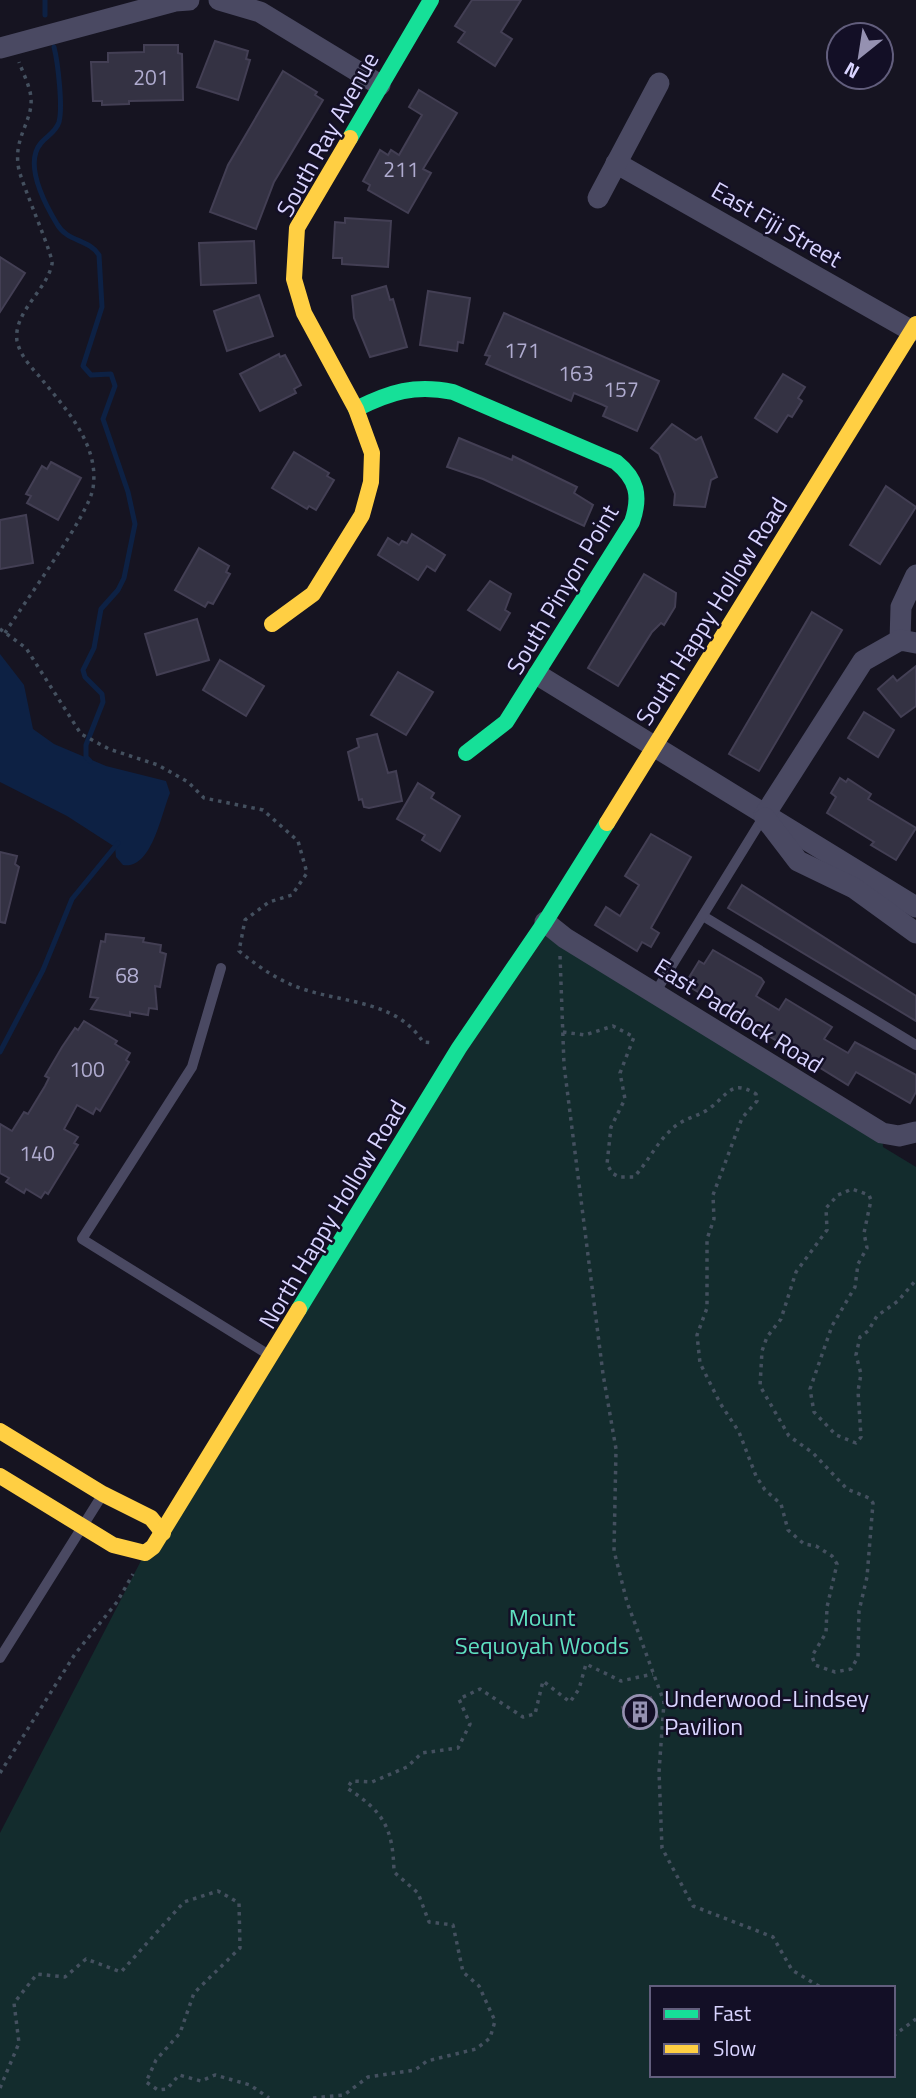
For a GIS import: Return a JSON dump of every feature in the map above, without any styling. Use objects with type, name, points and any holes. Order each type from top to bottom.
[{"type":"street","points":[[7,46],[175,1],[189,0]]},
{"type":"street","points":[[219,0],[260,12],[380,85]]},
{"type":"street","name":"South Ray Avenue","points":[[272,624],[313,594],[362,515],[371,482],[372,453],[356,409],[304,313],[293,279],[293,249],[297,228],[309,203],[431,0]]},
{"type":"street","points":[[598,198],[659,83]]},
{"type":"street","name":"East Fiji Street","points":[[617,163],[914,328]]},
{"type":"street","name":"South Happy Hollow Road","points":[[545,922],[914,328]]},
{"type":"street","name":"South Pinyon Point","points":[[356,409],[405,386],[440,389],[616,462],[630,473],[638,488],[639,505],[632,522],[538,675],[506,722],[466,753]]},
{"type":"street","points":[[764,816],[863,661],[908,642],[901,607],[916,575]]},
{"type":"street","points":[[538,675],[916,907]]},
{"type":"street","points":[[764,816],[798,861],[853,888],[916,933]]},
{"type":"street","name":"North Happy Hollow Road","points":[[145,1553],[163,1533],[459,1048],[545,922]]},
{"type":"street","name":"East Paddock Road","points":[[545,922],[565,938],[882,1133],[899,1136],[914,1133]]},
{"type":"street","points":[[0,1431],[103,1494],[151,1518],[163,1533]]},
{"type":"street","points":[[0,1476],[113,1545],[145,1553]]},
{"type":"lane","points":[[654,993],[764,816]]},
{"type":"lane","points":[[703,916],[916,1045]]},
{"type":"lane","points":[[221,968],[192,1067],[82,1239],[272,1356]]},
{"type":"lane","points":[[0,1658],[103,1494]]},
{"type":"path","points":[[7,46],[31,95],[30,109],[20,131],[17,160],[26,197],[52,258],[49,270],[21,321],[17,341],[27,362],[73,417],[84,439],[94,478],[92,494],[85,508],[2,631],[26,648],[81,734],[100,744],[158,765],[188,782],[204,798],[263,810],[298,841],[307,873],[292,895],[269,902],[245,920],[239,951],[267,974],[305,990],[383,1010],[414,1027],[423,1042],[459,1048]]},
{"type":"path","points":[[565,938],[560,952],[564,1065],[596,1320],[616,1449],[614,1551],[628,1602],[664,1702],[659,1772],[662,1849],[693,1906],[773,1937],[792,1970],[819,1986]]},
{"type":"path","points":[[562,1032],[585,1035],[613,1026],[635,1037],[620,1073],[625,1098],[609,1134],[607,1164],[612,1173],[620,1177],[634,1177],[669,1130],[683,1120],[708,1109],[729,1090],[745,1087],[756,1094],[757,1101],[742,1118],[713,1195],[714,1219],[707,1240],[707,1308],[700,1322],[697,1345],[703,1370],[739,1432],[765,1490],[781,1504],[788,1530],[804,1544],[816,1546],[832,1556],[836,1564],[827,1606],[826,1633],[812,1656],[815,1665],[835,1672],[851,1669],[859,1657],[859,1611],[867,1577],[873,1503],[869,1498],[846,1489],[813,1453],[789,1436],[760,1386],[762,1351],[767,1337],[781,1319],[796,1272],[827,1230],[826,1208],[838,1195],[852,1189],[869,1195],[871,1200],[864,1233],[867,1248],[858,1264],[855,1287],[832,1326],[810,1389],[814,1412],[836,1435],[856,1443],[860,1437],[861,1374],[856,1355],[860,1337],[868,1331],[877,1316],[898,1301],[916,1280]]},
{"type":"path","points":[[0,1773],[75,1654],[117,1602],[145,1553]]},
{"type":"path","points":[[313,2098],[344,2095],[368,2077],[415,2070],[427,2062],[475,2049],[491,2038],[495,2021],[479,1986],[463,1972],[453,1925],[429,1922],[418,1894],[394,1872],[393,1839],[372,1804],[347,1788],[352,1781],[372,1782],[407,1768],[422,1753],[458,1748],[470,1724],[459,1699],[480,1689],[523,1717],[535,1714],[543,1681],[570,1702],[579,1689],[586,1664],[621,1681],[653,1674]]},
{"type":"path","points":[[0,2088],[19,2043],[14,2003],[37,1974],[65,1977],[86,1959],[121,1972],[184,1902],[218,1891],[239,1903],[240,1948],[194,1993],[180,2034],[156,2060],[146,2082],[158,2090],[167,2089],[179,2075],[201,2081],[215,2075],[250,2085],[269,2098]]},
{"type":"path","points":[[895,2035],[916,2019]]},
{"type":"green space","name":"Mount Sequoyah Woods","points":[[545,922],[882,1133],[883,1147],[916,1167],[916,2098],[0,2098],[0,1833],[145,1553]]},
{"type":"water","points":[[0,654],[24,685],[33,729],[54,744],[106,766],[166,781],[170,793],[154,839],[141,859],[133,864],[123,865],[116,857],[115,847],[67,816],[0,782]]},
{"type":"building","points":[[472,0],[521,0],[501,32],[512,39],[495,66],[458,42],[465,32],[455,26]]},
{"type":"building","points":[[215,41],[248,51],[246,59],[250,60],[238,100],[197,87]]},
{"type":"building","points":[[144,45],[178,45],[178,53],[182,54],[183,100],[129,101],[129,104],[102,105],[102,101],[93,101],[91,62],[108,62],[108,53],[144,52]]},
{"type":"building","points":[[283,71],[317,92],[315,95],[323,100],[274,182],[256,229],[210,212],[228,165]]},
{"type":"building","points":[[419,90],[457,113],[423,169],[431,173],[408,213],[368,190],[370,185],[363,181],[380,150],[388,155],[391,150],[399,155],[422,115],[409,107]]},
{"type":"building","points":[[345,218],[391,221],[388,267],[342,264],[342,258],[333,258],[335,222],[345,223]]},
{"type":"building","points":[[254,241],[256,283],[201,285],[199,243]]},
{"type":"building","points":[[0,257],[25,273],[0,312]]},
{"type":"building","points":[[386,286],[390,300],[393,299],[407,347],[370,357],[354,318],[352,296]]},
{"type":"building","points":[[428,291],[470,298],[463,343],[458,342],[457,351],[420,345]]},
{"type":"building","points":[[259,295],[273,336],[227,351],[214,311]]},
{"type":"building","points":[[504,313],[659,381],[637,431],[603,416],[607,407],[603,405],[574,393],[571,401],[486,364],[490,356],[485,355]]},
{"type":"building","points":[[279,354],[280,357],[285,355],[301,385],[294,389],[296,393],[260,411],[240,374]]},
{"type":"building","points":[[783,374],[805,387],[798,398],[802,401],[792,417],[788,415],[777,432],[755,418]]},
{"type":"building","points":[[672,424],[696,440],[701,437],[717,477],[711,480],[705,507],[674,505],[675,494],[659,454],[651,448]]},
{"type":"building","points":[[459,438],[512,460],[513,456],[577,487],[574,493],[593,505],[584,526],[483,479],[447,467]]},
{"type":"building","points":[[294,452],[329,473],[327,476],[334,480],[316,510],[309,506],[307,509],[272,488]]},
{"type":"building","points":[[51,462],[81,478],[58,520],[27,503],[31,496],[26,494],[42,466],[47,469]]},
{"type":"building","points":[[886,486],[916,507],[880,564],[850,545]]},
{"type":"building","points":[[26,515],[33,563],[0,569],[0,520]]},
{"type":"building","points":[[412,534],[445,555],[435,571],[427,566],[418,580],[378,555],[388,538],[399,545],[402,541],[407,543]]},
{"type":"building","points":[[199,548],[229,566],[226,572],[230,574],[213,604],[208,602],[205,607],[175,590]]},
{"type":"building","points":[[644,574],[676,593],[675,607],[664,625],[661,623],[652,632],[618,686],[588,668]]},
{"type":"building","points":[[490,581],[511,594],[505,610],[510,613],[500,630],[468,610]]},
{"type":"building","points":[[812,612],[842,630],[759,771],[729,754]]},
{"type":"building","points":[[197,619],[209,660],[157,675],[145,634]]},
{"type":"building","points":[[220,660],[264,686],[246,716],[203,690]]},
{"type":"building","points":[[916,666],[916,706],[901,717],[878,689],[893,676],[897,681]]},
{"type":"building","points":[[398,672],[433,692],[406,735],[371,715]]},
{"type":"building","points":[[864,712],[894,730],[878,757],[848,738]]},
{"type":"building","points":[[377,734],[388,773],[396,771],[402,801],[369,808],[364,807],[362,799],[359,800],[348,752],[359,747],[357,739]]},
{"type":"building","points":[[840,778],[846,782],[848,779],[871,794],[868,799],[916,828],[896,860],[871,845],[874,842],[827,813],[836,797],[831,793]]},
{"type":"building","points":[[418,783],[434,793],[431,798],[460,816],[440,851],[422,840],[425,835],[397,819]]},
{"type":"building","points":[[651,834],[691,857],[651,928],[659,933],[651,947],[642,942],[637,951],[595,925],[606,907],[620,916],[639,885],[625,876]]},
{"type":"building","points":[[0,852],[17,856],[15,864],[19,867],[5,923],[0,922]]},
{"type":"building","points":[[742,885],[916,996],[916,1021],[728,908]]},
{"type":"building","points":[[106,934],[144,938],[143,942],[161,945],[160,952],[166,954],[160,987],[155,986],[157,1009],[149,1008],[148,1015],[130,1012],[130,1016],[91,1009],[98,998],[90,997],[101,941],[105,942]]},
{"type":"building","points":[[713,950],[761,978],[764,982],[756,996],[779,1010],[786,999],[832,1027],[824,1039],[848,1053],[855,1042],[916,1075],[916,1092],[910,1103],[856,1072],[848,1085],[685,984],[699,961],[704,964]]},
{"type":"building","points":[[84,1021],[117,1041],[115,1044],[130,1053],[126,1060],[129,1062],[100,1111],[96,1108],[93,1114],[77,1105],[64,1129],[78,1137],[74,1143],[78,1145],[48,1194],[45,1192],[41,1198],[26,1189],[24,1193],[6,1182],[9,1178],[0,1173],[0,1124],[12,1131],[24,1112],[28,1114],[45,1086],[49,1078],[45,1076],[62,1047],[75,1028],[78,1030]]},
{"type":"building","name":"Underwood-Lindsey Pavilion","points":[[651,1697],[658,1717],[629,1727],[622,1707]]},
{"type":"waterway","points":[[45,0],[45,15]]},
{"type":"waterway","points":[[54,47],[60,85],[59,122],[36,152],[35,173],[42,195],[61,230],[90,246],[99,255],[102,307],[83,366],[91,375],[111,374],[115,386],[103,419],[128,492],[135,524],[124,578],[118,590],[101,609],[94,648],[83,670],[85,677],[102,694],[103,702],[86,745],[86,757],[90,761]]},
{"type":"waterway","points":[[0,1052],[43,970],[72,899],[118,843]]},
{"type":"traffic: fast","points":[[350,138],[431,0]]},
{"type":"traffic: fast","points":[[356,409],[403,391],[427,389],[453,392],[616,462],[633,482],[636,504],[632,522],[506,722],[466,753]]},
{"type":"traffic: fast","points":[[299,1309],[459,1048],[545,922],[607,823]]},
{"type":"traffic: slow","points":[[272,624],[313,594],[362,515],[371,482],[372,453],[356,409],[304,313],[294,279],[297,228],[350,138]]},
{"type":"traffic: slow","points":[[607,823],[916,324]]},
{"type":"traffic: slow","points":[[0,1476],[113,1545],[145,1553],[153,1547],[299,1309]]},
{"type":"traffic: slow","points":[[0,1431],[103,1494],[151,1518],[163,1533]]},
{"type":"place","name":"Underwood-Lindsey Pavilion","points":[[640,1712]]}]
